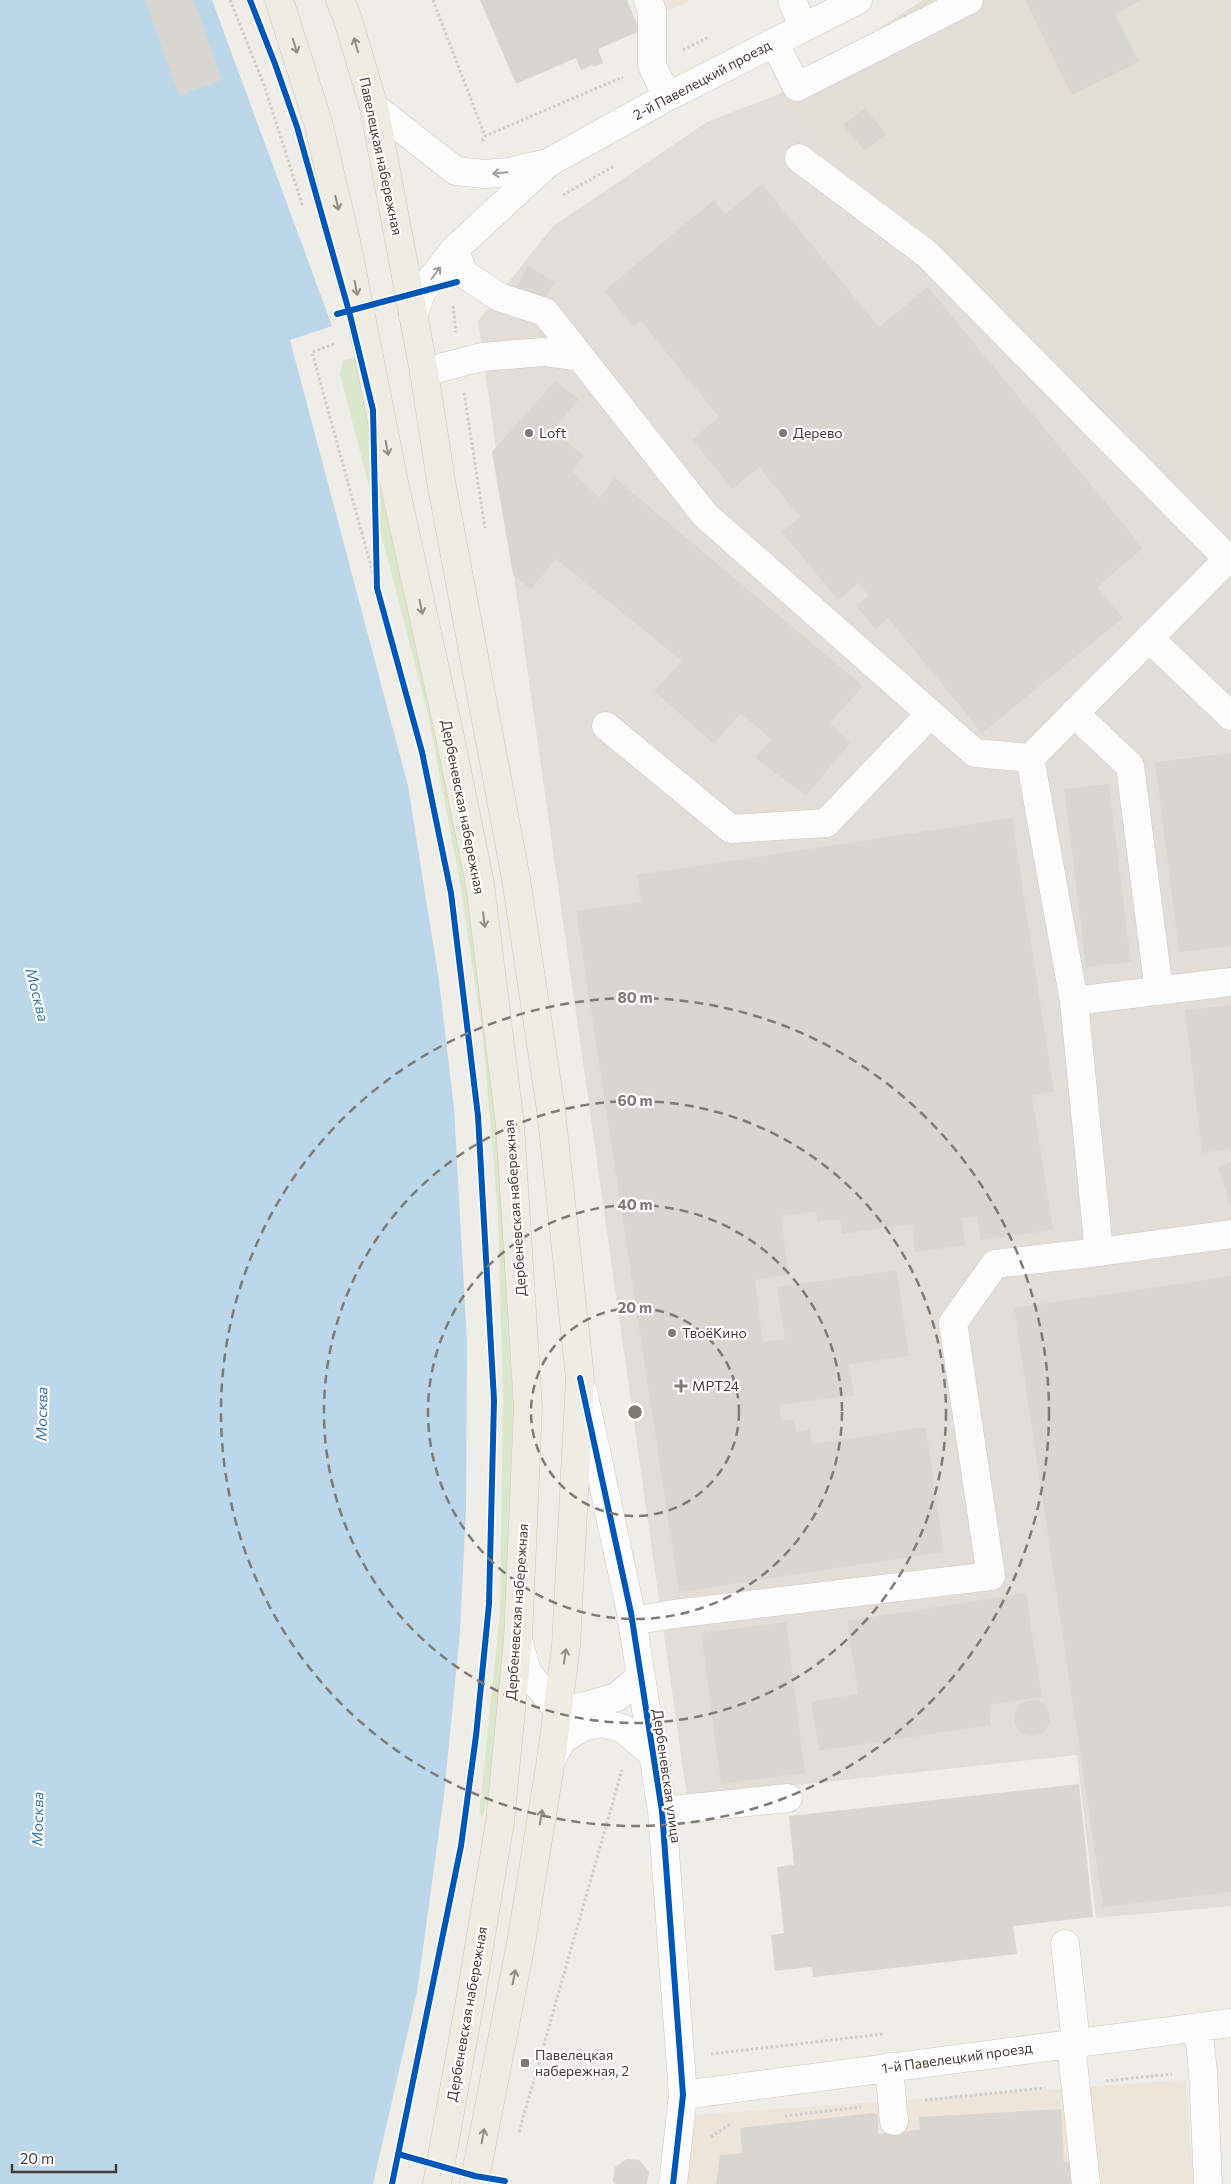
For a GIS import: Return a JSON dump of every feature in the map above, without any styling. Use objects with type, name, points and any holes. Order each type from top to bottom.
[{"type":"main road","name":"Дербеневская набережная","points":[[279,0],[318,122],[346,241],[394,482],[480,884],[509,1115],[528,1407],[518,1640],[500,1822],[437,2184]]},
{"type":"main road","name":"Павелецкая набережная","points":[[340,0],[347,16],[374,107],[413,315]]},
{"type":"main road","points":[[413,315],[442,487],[516,879],[551,1110],[580,1378],[566,1646],[558,1710],[521,1943],[474,2184]]},
{"type":"street","points":[[648,0],[652,12],[652,65],[667,97]]},
{"type":"street","points":[[792,0],[803,28]]},
{"type":"street","name":"2-й Павелецкий проезд","points":[[413,315],[422,291],[455,248],[548,163],[667,97],[858,0]]},
{"type":"street","points":[[774,42],[797,87],[969,0]]},
{"type":"street","name":"2-й Павелецкий проезд","points":[[374,107],[456,171],[493,174],[548,163]]},
{"type":"street","points":[[799,158],[927,254],[1229,561],[1149,638],[1030,758]]},
{"type":"street","points":[[455,248],[463,273],[499,297],[545,312],[705,515],[974,752],[1030,758]]},
{"type":"street","points":[[424,372],[482,357],[544,352],[580,357]]},
{"type":"street","points":[[1149,638],[1231,716]]},
{"type":"street","points":[[1074,713],[1130,766],[1159,990]]},
{"type":"street","points":[[606,726],[730,829],[826,823],[930,714]]},
{"type":"street","points":[[1030,758],[1074,1001],[1099,1252]]},
{"type":"street","points":[[1074,1001],[1231,982]]},
{"type":"street","points":[[632,1621],[684,1612],[991,1576],[952,1323],[995,1264],[1231,1234]]},
{"type":"street","name":"Дербеневская улица","points":[[580,1378],[632,1621],[662,1811],[683,2095],[674,2184]]},
{"type":"street","points":[[518,1640],[528,1672],[558,1710],[586,1706],[617,1697],[640,1676]]},
{"type":"street","name":"Дербеневская улица","points":[[558,1710],[622,1728],[653,1754]]},
{"type":"street","points":[[551,1760],[562,1740],[582,1727],[601,1722]]},
{"type":"street","points":[[662,1811],[788,1798]]},
{"type":"street","points":[[1065,1944],[1086,2184]]},
{"type":"street","name":"1-й Павелецкий проезд","points":[[683,2095],[1074,2042],[1231,2023]]},
{"type":"street","points":[[1198,2027],[1203,2071],[1208,2184]]},
{"type":"street","points":[[890,2067],[893,2112]]},
{"type":"path","points":[[230,0],[264,85],[305,213]]},
{"type":"path","points":[[433,0],[485,136]]},
{"type":"path","points":[[336,343],[312,352],[377,588]]},
{"type":"path","points":[[377,558],[377,588]]},
{"type":"path","points":[[519,2133],[623,1764]]},
{"type":"path","points":[[778,2117],[893,2112],[1076,2085],[1203,2071]]},
{"type":"path","points":[[711,2136],[730,2123],[740,2122]]},
{"type":"shaded area","points":[[658,0],[691,0],[666,12]]},
{"type":"shaded area","points":[[923,0],[1231,0],[1231,519],[777,95]]},
{"type":"shaded area","points":[[777,95],[1231,519],[1231,1906],[1096,1918],[1077,1755],[687,1797],[478,321],[553,226],[707,122]]},
{"type":"shaded area","points":[[1186,2080],[1193,2184],[687,2184],[693,2115]]},
{"type":"green space","points":[[356,358],[439,715],[492,1036],[516,1401],[507,1616],[489,1798],[483,1815],[479,1816],[500,1613],[503,1398],[498,1214],[483,1037],[459,876],[428,715],[340,374],[343,360]]},
{"type":"water","name":"Москва","points":[[0,0],[212,0],[332,326],[290,340],[408,786],[439,981],[454,1108],[467,1341],[466,1509],[460,1632],[444,1795],[417,1992],[373,2184],[0,2184]]},
{"type":"building","points":[[145,0],[194,0],[222,80],[179,96]]},
{"type":"building","points":[[480,0],[627,0],[640,31],[598,49],[603,63],[594,67],[592,65],[581,70],[576,58],[516,84]]},
{"type":"building","points":[[1025,0],[1142,0],[1115,14],[1139,62],[1072,95]]},
{"type":"building","points":[[865,108],[886,134],[865,151],[843,125]]},
{"type":"building","points":[[762,184],[879,327],[928,287],[1143,548],[1097,587],[1123,618],[982,733],[888,618],[875,629],[856,606],[869,596],[859,583],[838,600],[782,532],[800,517],[759,467],[733,489],[692,440],[719,417],[641,321],[634,327],[604,291],[714,200],[725,214]]},
{"type":"building","points":[[528,266],[555,282],[543,302],[516,287]]},
{"type":"building","points":[[555,381],[579,399],[553,430],[584,456],[572,472],[600,498],[615,478],[863,686],[830,723],[850,743],[806,796],[755,758],[771,739],[741,713],[714,744],[654,691],[682,661],[556,559],[531,589],[513,575],[492,452]]},
{"type":"building","points":[[1231,753],[1231,946],[1179,952],[1155,762]]},
{"type":"building","points":[[1109,784],[1131,962],[1086,967],[1064,789]]},
{"type":"building","points":[[1012,818],[1054,1092],[1032,1095],[1053,1230],[981,1240],[977,1216],[962,1218],[965,1245],[915,1252],[912,1224],[842,1234],[840,1219],[818,1222],[816,1212],[781,1216],[789,1275],[755,1280],[763,1342],[785,1339],[777,1287],[897,1270],[909,1356],[849,1364],[854,1395],[779,1405],[781,1421],[794,1420],[796,1432],[810,1429],[812,1444],[926,1427],[944,1552],[679,1592],[576,911],[641,902],[637,875]]},
{"type":"building","points":[[1231,1005],[1231,1149],[1202,1153],[1185,1010]]},
{"type":"building","points":[[1231,1162],[1231,1207],[1218,1167]]},
{"type":"building","points":[[1231,1276],[1231,1892],[1103,1907],[1014,1308]]},
{"type":"building","points":[[1026,1593],[1042,1697],[989,1705],[991,1725],[819,1751],[811,1702],[858,1694],[847,1621]]},
{"type":"building","points":[[786,1622],[805,1773],[721,1784],[701,1633]]},
{"type":"building","points":[[1032,1700],[1039,1701],[1045,1705],[1049,1711],[1049,1725],[1045,1731],[1039,1735],[1032,1736],[1025,1735],[1019,1731],[1015,1725],[1014,1718],[1015,1711],[1019,1705],[1025,1701]]},
{"type":"building","points":[[1079,1784],[1093,1917],[1013,1926],[1017,1954],[813,1977],[812,1967],[775,1971],[771,1935],[784,1933],[777,1867],[794,1865],[789,1816]]},
{"type":"building","points":[[1061,2109],[1064,2162],[1081,2161],[1082,2184],[716,2184],[720,2155],[742,2153],[740,2128],[873,2113],[878,2115],[878,2134],[920,2130],[919,2117]]},
{"type":"building","points":[[627,2159],[639,2160],[649,2172],[647,2184],[615,2184],[613,2181],[615,2167]]},
{"type":"cycle path","points":[[250,0],[297,127],[350,315],[373,410],[377,588],[422,752],[451,893],[478,1116],[494,1400],[489,1604],[476,1736],[461,1846],[392,2184]]},
{"type":"cycle path","points":[[337,314],[457,282]]},
{"type":"cycle path","points":[[580,1378],[631,1613],[662,1811],[683,2095],[673,2184]]},
{"type":"cycle path","points":[[398,2154],[475,2176],[505,2181]]},
{"type":"place","name":"Loft","points":[[529,433]]},
{"type":"place","name":"Дерево","points":[[783,433]]},
{"type":"place","name":"ТвоёКино","points":[[672,1333]]},
{"type":"place","name":"МРТ24","points":[[681,1386]]},
{"type":"place","name":"Павелецкая набережная, 2","points":[[525,2063]]}]
